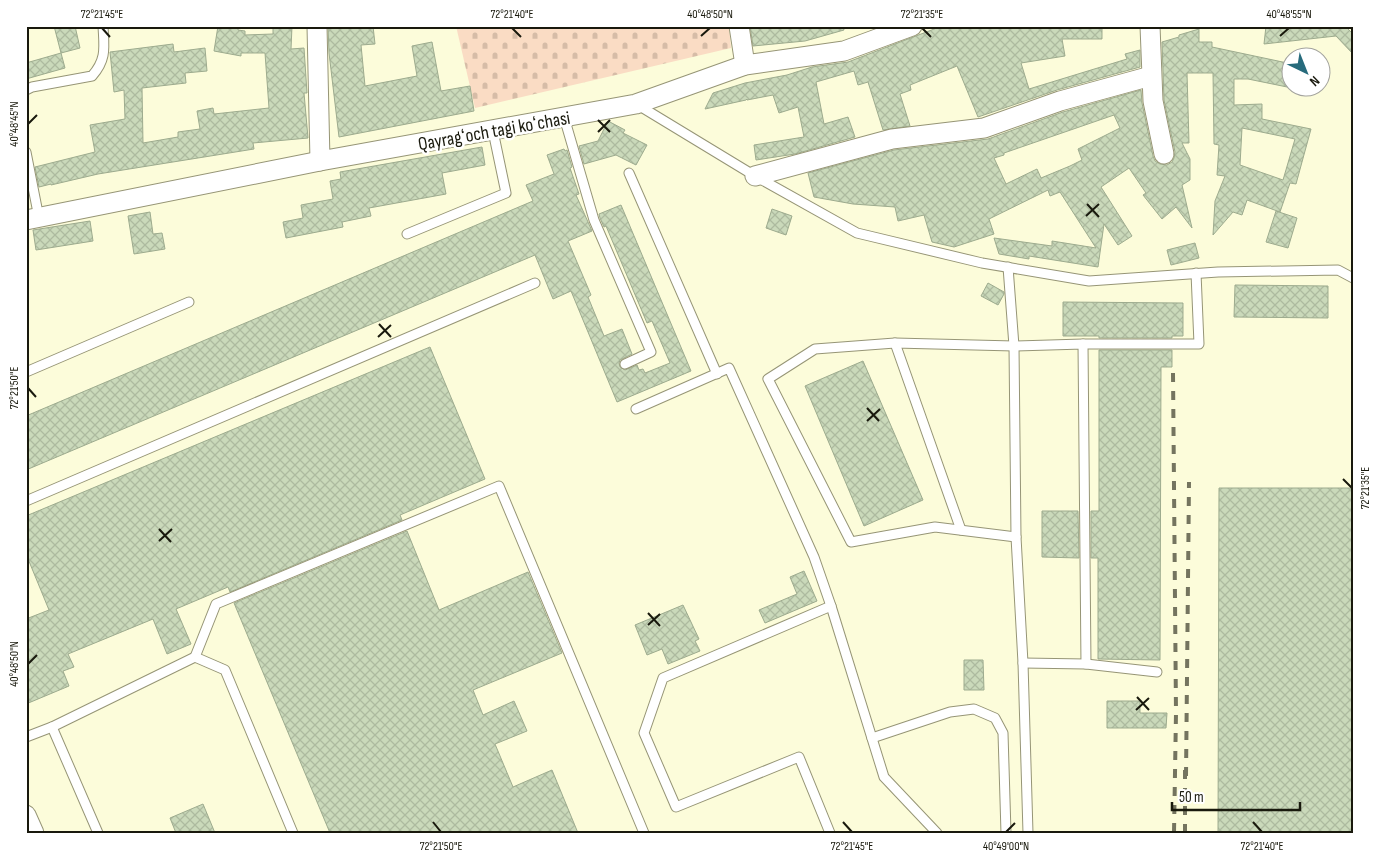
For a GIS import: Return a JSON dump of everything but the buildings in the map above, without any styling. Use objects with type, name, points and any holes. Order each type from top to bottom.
[{"type":"street","points":[[316,26],[320,161]]},
{"type":"street","points":[[739,26],[744,65]]},
{"type":"street","name":"Qayragʻoch tagi koʻchasi","points":[[33,219],[320,161],[636,104],[744,65],[844,51],[912,26]]},
{"type":"street","points":[[1150,26],[1153,101],[1164,154]]},
{"type":"street","points":[[755,176],[892,139],[984,128],[1060,102],[1151,76]]},
{"type":"street","points":[[26,815],[34,833]]},
{"type":"lane","points":[[26,90],[32,87],[92,76],[104,55],[103,26]]},
{"type":"lane","points":[[636,104],[755,176],[857,233],[982,263],[1089,281],[1196,273],[1338,270],[1353,278]]},
{"type":"lane","points":[[564,117],[594,220],[651,352],[625,364]]},
{"type":"lane","points":[[407,234],[506,193],[493,131]]},
{"type":"lane","points":[[26,152],[33,219]]},
{"type":"lane","points":[[629,173],[717,374]]},
{"type":"lane","points":[[1008,267],[1014,346],[1016,537],[1023,663],[1028,833]]},
{"type":"lane","points":[[1016,537],[935,527],[851,542],[768,380],[815,349],[896,344],[1014,346],[1199,344],[1196,273]]},
{"type":"lane","points":[[26,501],[535,283]]},
{"type":"lane","points":[[26,372],[189,302]]},
{"type":"lane","points":[[896,344],[961,530]]},
{"type":"lane","points":[[1083,344],[1086,664]]},
{"type":"lane","points":[[636,409],[729,368],[814,557],[884,777],[937,833]]},
{"type":"lane","points":[[26,737],[52,727],[195,657],[216,604],[499,486],[644,833]]},
{"type":"lane","points":[[830,606],[663,678],[644,733],[676,808],[799,756],[830,833]]},
{"type":"lane","points":[[195,657],[225,670],[293,833]]},
{"type":"lane","points":[[1023,663],[1086,664],[1157,672]]},
{"type":"lane","points":[[872,738],[950,712],[974,709],[995,718],[1003,733],[1006,833]]},
{"type":"lane","points":[[52,727],[98,833]]},
{"type":"green space","points":[[456,26],[729,26],[731,48],[475,108]]},
{"type":"railway","points":[[1173,373],[1176,713],[1174,833]]},
{"type":"railway","points":[[1186,776],[1189,482]]},
{"type":"railway","points":[[1185,770],[1185,833]]}]
